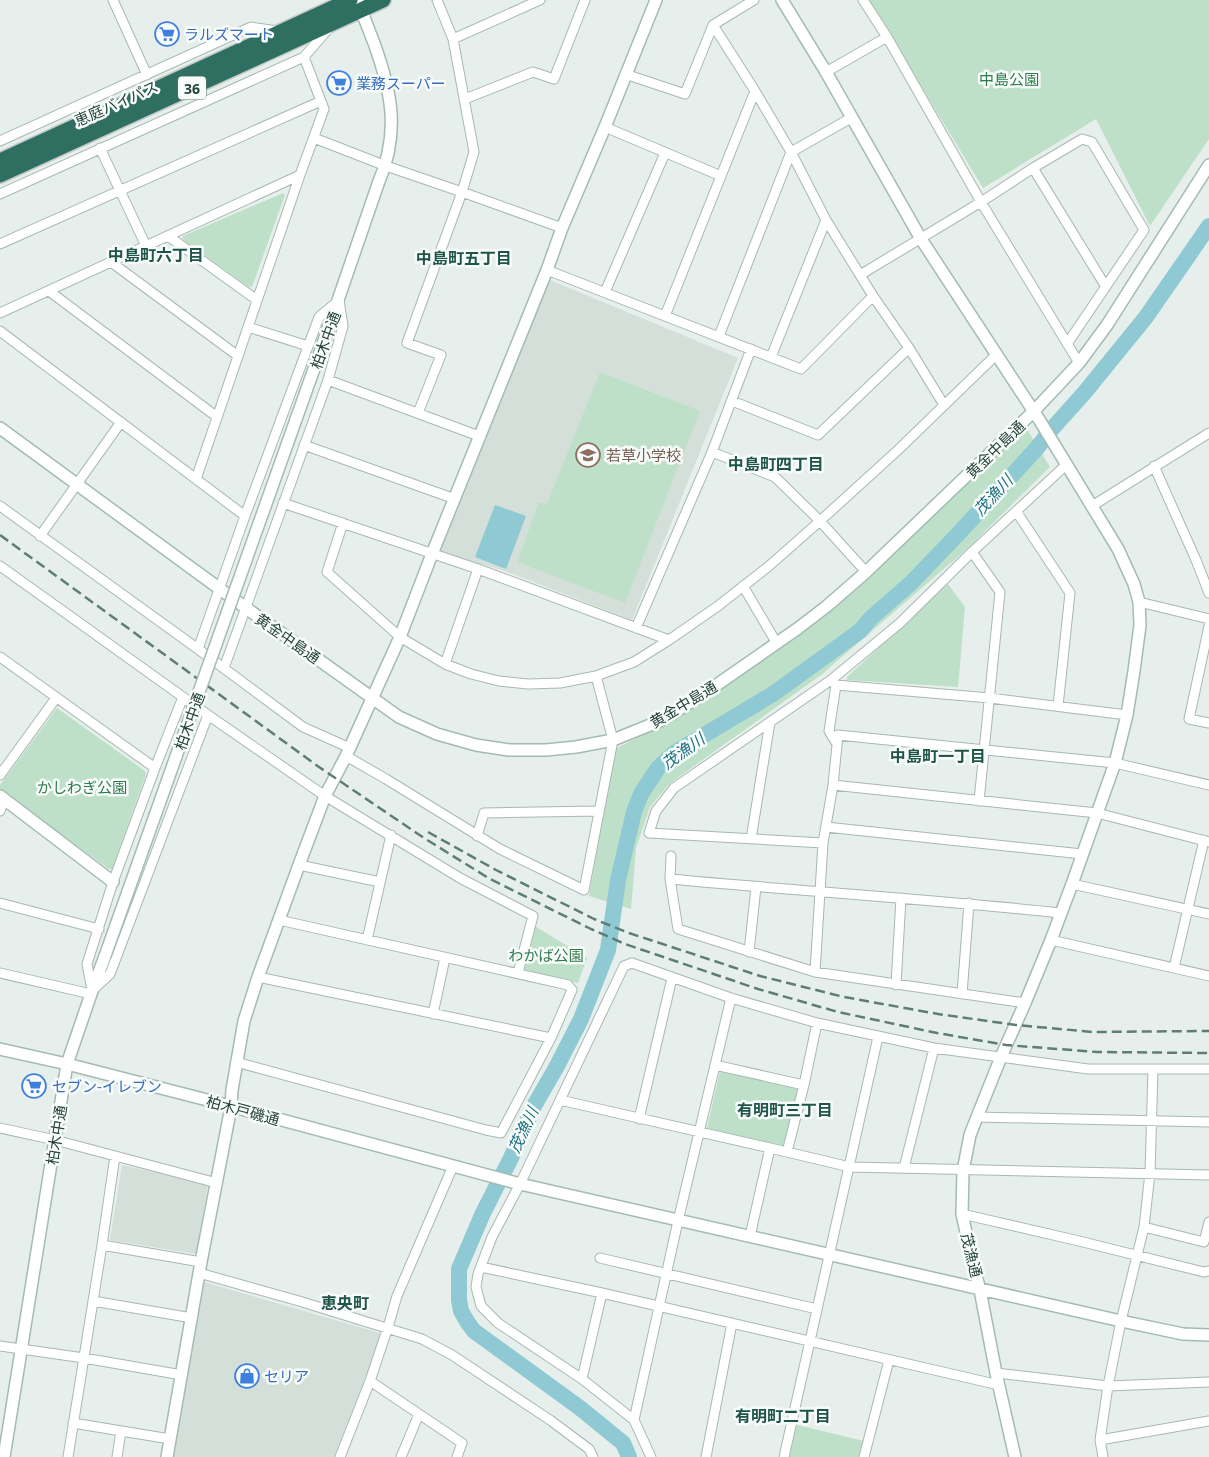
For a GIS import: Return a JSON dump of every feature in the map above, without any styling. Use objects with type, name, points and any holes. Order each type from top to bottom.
[{"type":"highway","name":"恵庭バイパス","points":[[0,161],[281,32],[356,3],[383,0]]},
{"type":"highway","name":"恵庭バイパス","points":[[0,176],[332,24],[356,3]]},
{"type":"street","points":[[113,0],[147,75]]},
{"type":"street","points":[[418,413],[441,355],[407,343],[462,192],[474,152],[453,39],[437,0]]},
{"type":"street","points":[[453,39],[540,0]]},
{"type":"street","points":[[465,99],[533,72],[554,78],[585,0]]},
{"type":"street","points":[[167,1457],[200,1268],[231,1107],[236,1062],[244,1021],[258,977],[325,796],[348,752],[400,637],[547,270],[562,228],[656,0]]},
{"type":"street","points":[[625,74],[686,94],[713,25],[754,0]]},
{"type":"street","name":"茂漁通","points":[[782,0],[826,72],[921,239],[1036,416],[1121,554],[1134,584],[1139,602],[1139,633],[1134,671],[1127,715],[1115,763],[1051,940],[970,1135],[962,1171],[962,1214],[1015,1457]]},
{"type":"street","points":[[863,0],[887,36],[981,202],[1079,363]]},
{"type":"street","name":"柏木中通","points":[[4,1457],[67,1064],[91,992],[340,300],[378,184],[386,166],[392,130],[390,99],[383,68],[356,3]]},
{"type":"street","points":[[0,194],[304,57],[332,24]]},
{"type":"street","points":[[713,25],[792,152],[826,220],[944,405]]},
{"type":"street","points":[[0,141],[252,27],[281,32]]},
{"type":"street","points":[[826,72],[887,36]]},
{"type":"street","points":[[196,479],[324,109],[304,57]]},
{"type":"street","points":[[666,316],[755,91]]},
{"type":"street","points":[[0,244],[321,101]]},
{"type":"street","points":[[719,336],[792,152],[851,118]]},
{"type":"street","points":[[605,127],[721,176]]},
{"type":"street","points":[[314,138],[386,166],[562,228]]},
{"type":"street","points":[[860,275],[1082,139],[1092,142],[1144,230],[1067,344]]},
{"type":"street","points":[[100,148],[146,246]]},
{"type":"street","points":[[606,292],[664,153]]},
{"type":"street","name":"黄金中島通","points":[[0,428],[399,718],[437,734],[476,745],[508,750],[546,750],[613,740],[660,721],[797,629],[866,572],[1036,416],[1079,363],[1107,324],[1209,165]]},
{"type":"street","points":[[1033,168],[1106,287]]},
{"type":"street","points":[[0,313],[300,175]]},
{"type":"street","points":[[771,357],[826,220]]},
{"type":"street","points":[[168,236],[257,300]]},
{"type":"street","points":[[111,262],[238,356]]},
{"type":"street","points":[[547,270],[802,369],[873,296]]},
{"type":"street","points":[[48,291],[217,417]]},
{"type":"street","points":[[198,649],[319,317],[340,300]]},
{"type":"street","points":[[224,668],[328,380],[343,326],[340,300]]},
{"type":"street","points":[[248,326],[308,346]]},
{"type":"street","points":[[0,332],[245,516]]},
{"type":"street","points":[[732,401],[818,435],[909,348]]},
{"type":"street","points":[[636,628],[712,452],[751,349]]},
{"type":"street","points":[[343,523],[327,572],[400,637],[445,664],[471,674],[499,681],[528,684],[560,683],[596,676],[634,662],[669,640],[718,606],[769,566],[820,522],[996,355]]},
{"type":"street","points":[[328,380],[479,436]]},
{"type":"street","points":[[40,536],[121,422]]},
{"type":"street","points":[[1092,506],[1209,433]]},
{"type":"street","points":[[304,445],[454,499]]},
{"type":"street","points":[[712,452],[775,477],[866,572]]},
{"type":"street","points":[[824,843],[649,832],[656,811],[674,788],[770,722],[833,682],[900,623],[972,552],[1066,465]]},
{"type":"street","points":[[1154,466],[1209,593]]},
{"type":"street","points":[[283,503],[478,569],[669,640]]},
{"type":"street","points":[[0,506],[303,727],[348,752],[386,779],[477,836],[584,890],[613,740],[596,676]]},
{"type":"street","points":[[1016,511],[1070,593],[1058,706]]},
{"type":"street","points":[[972,552],[1000,592],[979,801]]},
{"type":"street","points":[[0,566],[325,796],[460,878],[533,916],[518,973]]},
{"type":"street","points":[[445,664],[478,569]]},
{"type":"street","points":[[742,586],[776,642]]},
{"type":"street","points":[[1139,602],[1209,619]]},
{"type":"street","points":[[1209,626],[1189,719],[1209,723]]},
{"type":"street","points":[[0,657],[155,768]]},
{"type":"street","points":[[833,682],[990,698],[1127,715]]},
{"type":"street","points":[[833,682],[830,731],[837,744]]},
{"type":"street","points":[[91,992],[87,964],[113,882],[183,697]]},
{"type":"street","points":[[0,776],[56,698]]},
{"type":"street","points":[[91,992],[110,974],[208,715]]},
{"type":"street","points":[[751,838],[770,722]]},
{"type":"street","points":[[815,972],[824,843],[838,736],[1115,763],[1209,785]]},
{"type":"street","points":[[833,785],[1097,813],[1206,841],[1174,968]]},
{"type":"street","points":[[0,811],[2,798],[113,882]]},
{"type":"street","points":[[477,836],[484,813],[598,811]]},
{"type":"street","points":[[826,827],[1082,854]]},
{"type":"street","points":[[367,940],[391,835]]},
{"type":"street","points":[[671,856],[670,879],[678,929],[815,972],[1026,1003]]},
{"type":"street","points":[[299,865],[380,882]]},
{"type":"street","points":[[670,879],[969,903],[1061,913]]},
{"type":"street","points":[[1072,884],[1209,914]]},
{"type":"street","points":[[749,952],[756,887]]},
{"type":"street","points":[[896,985],[901,898]]},
{"type":"street","points":[[0,903],[98,929]]},
{"type":"street","points":[[962,994],[969,903]]},
{"type":"street","points":[[236,1062],[476,1128],[501,1132],[551,1038],[572,990],[568,985],[518,973],[279,920]]},
{"type":"street","points":[[1051,940],[1209,976]]},
{"type":"street","points":[[433,1014],[445,958]]},
{"type":"street","points":[[651,1457],[634,1420],[582,1379],[498,1323],[481,1306],[476,1287],[480,1267],[516,1183],[560,1100],[624,966],[632,963],[731,998],[817,1023],[934,1048],[1088,1069],[1209,1070]]},
{"type":"street","points":[[0,973],[91,992]]},
{"type":"street","points":[[258,977],[551,1038]]},
{"type":"street","points":[[639,1119],[672,978]]},
{"type":"street","points":[[634,1420],[658,1306],[731,998]]},
{"type":"street","points":[[787,1152],[817,1023]]},
{"type":"street","points":[[784,1457],[878,1037]]},
{"type":"street","points":[[904,1168],[934,1048]]},
{"type":"street","name":"柏木戸磯通","points":[[0,1049],[67,1064],[516,1183],[1121,1322],[1183,1334],[1209,1335]]},
{"type":"street","points":[[715,1065],[804,1085]]},
{"type":"street","points":[[1104,1457],[1100,1440],[1108,1386],[1144,1227],[1150,1173],[1153,1070]]},
{"type":"street","points":[[560,1100],[850,1167],[962,1171],[1209,1175]]},
{"type":"street","points":[[977,1117],[1209,1122]]},
{"type":"street","points":[[0,1128],[55,1140],[217,1183]]},
{"type":"street","points":[[750,1236],[770,1148]]},
{"type":"street","points":[[68,1457],[115,1156]]},
{"type":"street","points":[[340,1457],[370,1381],[397,1296],[452,1166]]},
{"type":"street","points":[[962,1214],[1204,1272],[1209,1271]]},
{"type":"street","points":[[1144,1227],[1204,1242],[1209,1222]]},
{"type":"street","points":[[102,1245],[200,1268],[422,1339],[452,1355],[550,1420],[589,1448],[593,1457]]},
{"type":"street","points":[[600,1258],[817,1309]]},
{"type":"street","points":[[480,1267],[602,1293],[889,1360],[998,1379],[1108,1386],[1209,1382]]},
{"type":"street","points":[[582,1379],[602,1293]]},
{"type":"street","points":[[93,1301],[192,1318]]},
{"type":"street","points":[[706,1457],[732,1323]]},
{"type":"street","points":[[0,1346],[182,1375]]},
{"type":"street","points":[[864,1457],[889,1360]]},
{"type":"street","points":[[370,1381],[462,1443],[457,1457]]},
{"type":"street","points":[[401,1457],[419,1414]]},
{"type":"street","points":[[1100,1440],[1209,1421]]},
{"type":"street","points":[[73,1422],[170,1439]]},
{"type":"street","points":[[117,1457],[121,1431]]},
{"type":"shaded area","name":"若草小学校","points":[[550,280],[738,358],[632,620],[505,571],[438,551]]},
{"type":"shaded area","points":[[122,1165],[208,1184],[196,1254],[110,1240]]},
{"type":"shaded area","points":[[204,1282],[383,1334],[334,1457],[170,1457],[183,1380]]},
{"type":"green space","name":"中島公園","points":[[869,0],[1209,0],[1209,139],[1150,226],[1096,119],[983,188]]},
{"type":"green space","points":[[283,193],[285,195],[252,287],[249,287],[183,240],[183,236]]},
{"type":"green space","points":[[600,372],[700,411],[625,603],[517,562],[539,502],[547,504]]},
{"type":"green space","points":[[1025,426],[1050,467],[968,548],[821,675],[669,784],[650,807],[636,848],[631,909],[589,896],[615,749],[663,725],[706,698],[825,615]]},
{"type":"green space","points":[[948,584],[965,607],[958,687],[847,680],[847,677]]},
{"type":"green space","name":"かしわぎ公園","points":[[57,708],[145,771],[146,774],[112,869],[109,869],[0,790],[0,785]]},
{"type":"green space","name":"わかば公園","points":[[533,925],[587,958],[578,983],[522,969]]},
{"type":"green space","points":[[720,1071],[798,1089],[784,1146],[707,1128]]},
{"type":"green space","points":[[797,1425],[864,1441],[861,1457],[789,1457]]},
{"type":"water","points":[[495,505],[526,516],[506,569],[475,557]]},
{"type":"waterway","name":"茂漁川","points":[[629,1457],[623,1443],[580,1408],[474,1331],[461,1311],[459,1269],[483,1213],[510,1160],[534,1106],[581,1019],[608,950],[618,880],[634,812],[641,794],[658,768],[674,753],[773,694],[860,631],[871,618],[911,583],[1037,448],[1085,392],[1146,317],[1209,226]]},
{"type":"railway","points":[[0,535],[319,767],[424,838],[490,879],[625,944],[758,989],[838,1012],[937,1033],[1006,1045],[1097,1052],[1209,1053]]},
{"type":"railway","points":[[428,832],[496,870],[594,919],[629,933],[760,976],[844,997],[938,1014],[1016,1025],[1093,1032],[1209,1031]]},
{"type":"place","name":"ラルズマート","points":[[167,34]]},
{"type":"place","name":"業務スーパー","points":[[339,83]]},
{"type":"place","name":"若草小学校","points":[[588,455]]},
{"type":"place","name":"セブン-イレブン","points":[[34,1086]]},
{"type":"place","name":"セリア","points":[[247,1376]]},
{"type":"district","name":"中島町六丁目","points":[[156,255]]},
{"type":"district","name":"中島町五丁目","points":[[464,258]]},
{"type":"district","name":"中島町四丁目","points":[[776,464]]},
{"type":"district","name":"中島町一丁目","points":[[938,756]]},
{"type":"district","name":"有明町三丁目","points":[[785,1110]]},
{"type":"district","name":"恵央町","points":[[345,1303]]},
{"type":"district","name":"有明町二丁目","points":[[783,1416]]}]
